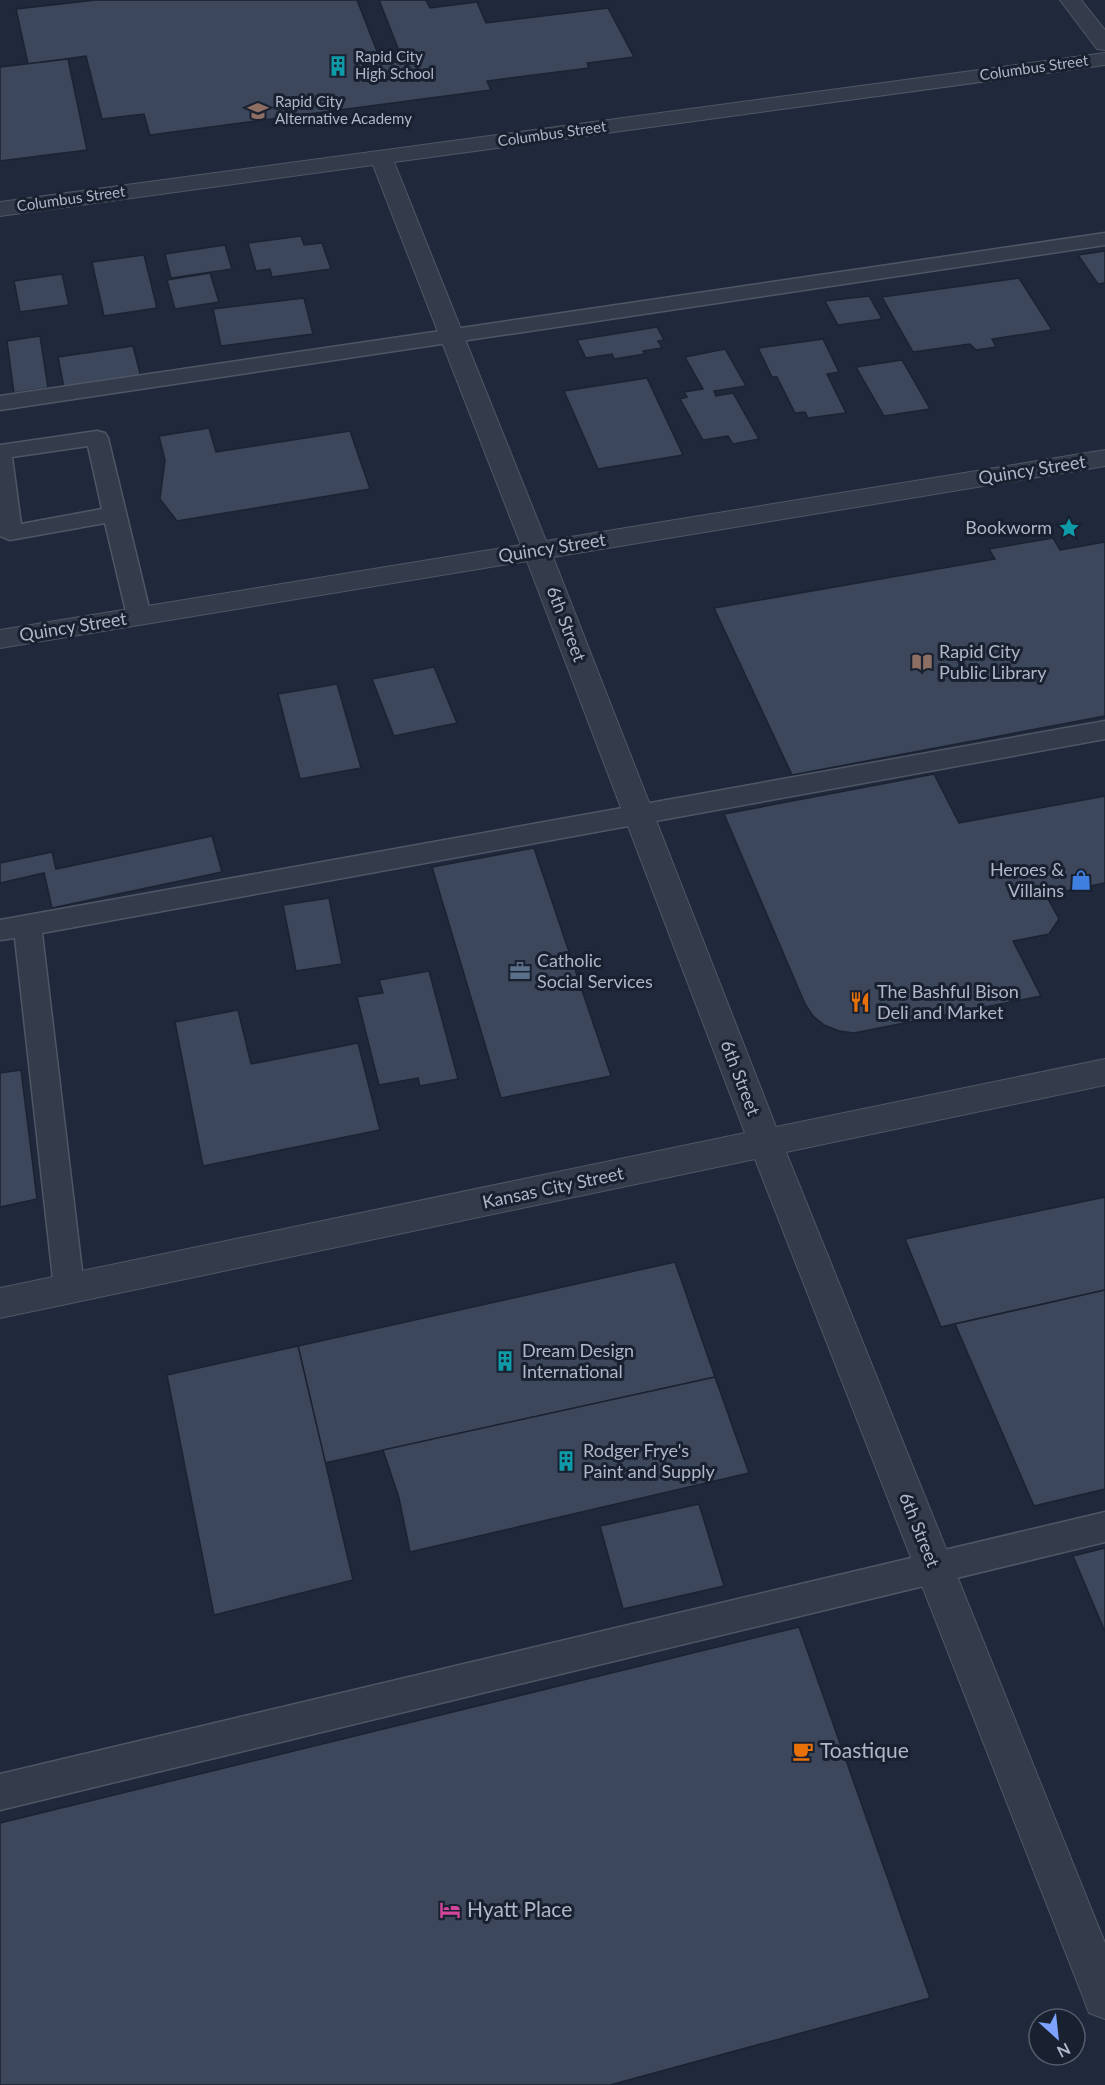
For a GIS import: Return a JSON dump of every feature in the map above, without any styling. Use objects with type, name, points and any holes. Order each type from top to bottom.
[{"type":"street","points":[[1070,0],[1105,44]]},
{"type":"street","name":"Columbus Street","points":[[0,209],[1105,59]]},
{"type":"street","name":"6th Street","points":[[381,157],[640,813],[766,1143],[1105,1997]]},
{"type":"street","name":"Quincy Street","points":[[0,639],[1105,458]]},
{"type":"street","name":"Kansas City Street","points":[[0,1303],[1105,1072]]},
{"type":"lane","points":[[0,403],[1105,239]]},
{"type":"lane","points":[[117,514],[10,533],[1,452],[97,438],[117,514],[139,616]]},
{"type":"lane","points":[[69,1288],[14,928],[1105,730]]},
{"type":"lane","points":[[0,1792],[1105,1527]]},
{"type":"building","name":"Rapid City High School","points":[[96,0],[357,0],[382,64],[403,61],[379,0],[426,0],[430,8],[477,2],[486,23],[608,8],[634,57],[587,63],[589,68],[487,81],[491,90],[150,135],[144,114],[102,119],[86,56],[28,64],[16,9]]},
{"type":"building","points":[[68,59],[87,150],[0,161],[0,67]]},
{"type":"building","points":[[301,236],[304,245],[322,243],[331,269],[272,277],[270,269],[256,271],[248,243]]},
{"type":"building","points":[[225,245],[232,269],[171,278],[165,254]]},
{"type":"building","points":[[1105,251],[1105,283],[1098,284],[1078,255]]},
{"type":"building","points":[[144,255],[157,308],[104,316],[92,262]]},
{"type":"building","points":[[210,273],[219,302],[175,309],[167,280]]},
{"type":"building","points":[[62,274],[69,305],[20,312],[14,281]]},
{"type":"building","points":[[1019,278],[1052,330],[992,339],[996,347],[976,350],[970,344],[913,352],[882,297]]},
{"type":"building","points":[[869,296],[882,319],[838,325],[825,301]]},
{"type":"building","points":[[304,298],[313,334],[221,346],[213,309]]},
{"type":"building","points":[[657,327],[664,340],[658,341],[662,348],[643,351],[645,354],[614,359],[612,354],[586,358],[577,340]]},
{"type":"building","points":[[40,336],[48,388],[14,393],[7,341]]},
{"type":"building","points":[[823,339],[839,372],[827,374],[846,413],[808,418],[805,412],[795,413],[777,377],[772,377],[758,348]]},
{"type":"building","points":[[133,346],[141,377],[64,388],[58,357]]},
{"type":"building","points":[[725,349],[746,386],[714,391],[716,396],[733,393],[759,439],[733,444],[728,436],[703,440],[680,399],[687,397],[684,392],[703,389],[685,357]]},
{"type":"building","points":[[902,360],[930,409],[884,416],[856,367]]},
{"type":"building","points":[[647,378],[683,455],[598,469],[564,391]]},
{"type":"building","points":[[209,428],[216,452],[350,431],[370,489],[177,521],[160,499],[165,460],[159,436]]},
{"type":"building","name":"Rapid City Public Library","points":[[1053,538],[1060,550],[1105,542],[1105,716],[792,775],[714,608],[995,559],[989,549]]},
{"type":"building","points":[[434,667],[457,723],[394,736],[372,679]]},
{"type":"building","points":[[337,684],[361,768],[300,779],[278,694]]},
{"type":"building","points":[[934,774],[959,823],[1105,796],[1105,883],[1046,895],[1059,919],[1049,934],[1013,941],[1041,996],[854,1033],[839,1031],[824,1025],[813,1016],[805,1004],[724,814]]},
{"type":"building","points":[[212,836],[222,872],[52,908],[44,873],[0,883],[0,863],[52,852],[56,869]]},
{"type":"building","name":"Catholic Social Services","points":[[534,848],[611,1076],[501,1098],[432,867]]},
{"type":"building","points":[[329,898],[342,964],[296,971],[283,905]]},
{"type":"building","points":[[429,971],[458,1079],[420,1086],[418,1078],[379,1085],[357,997],[383,993],[379,980]]},
{"type":"building","points":[[238,1010],[251,1064],[358,1043],[380,1130],[203,1166],[175,1022]]},
{"type":"building","points":[[21,1070],[37,1199],[0,1207],[0,1073]]},
{"type":"building","points":[[1105,1197],[1105,1290],[941,1327],[905,1239]]},
{"type":"building","name":"Dream Design International","points":[[675,1262],[715,1377],[325,1463],[298,1346]]},
{"type":"building","points":[[1105,1290],[1105,1489],[1034,1506],[955,1324]]},
{"type":"building","points":[[298,1346],[353,1580],[214,1615],[167,1375]]},
{"type":"building","name":"Rodger Frye's Paint and Supply","points":[[715,1377],[749,1473],[410,1552],[399,1498],[383,1450]]},
{"type":"building","points":[[699,1504],[724,1586],[623,1609],[600,1526]]},
{"type":"building","points":[[1105,1548],[1105,1632],[1073,1556]]},
{"type":"building","name":"Hyatt Place","points":[[799,1627],[930,1998],[610,2085],[0,2085],[0,1823]]},
{"type":"place","name":"Rapid City High School","points":[[338,66]]},
{"type":"place","name":"Rapid City Alternative Academy","points":[[258,111]]},
{"type":"place","name":"Bookworm","points":[[1069,528]]},
{"type":"place","name":"Rapid City Public Library","points":[[922,662]]},
{"type":"place","name":"Heroes & Villains","points":[[1081,880]]},
{"type":"place","name":"Catholic Social Services","points":[[520,971]]},
{"type":"place","name":"The Bashful Bison Deli and Market","points":[[860,1002]]},
{"type":"place","name":"Dream Design International","points":[[505,1361]]},
{"type":"place","name":"Rodger Frye's Paint and Supply","points":[[566,1461]]},
{"type":"place","name":"Toastique","points":[[803,1751]]},
{"type":"place","name":"Hyatt Place","points":[[450,1910]]}]
